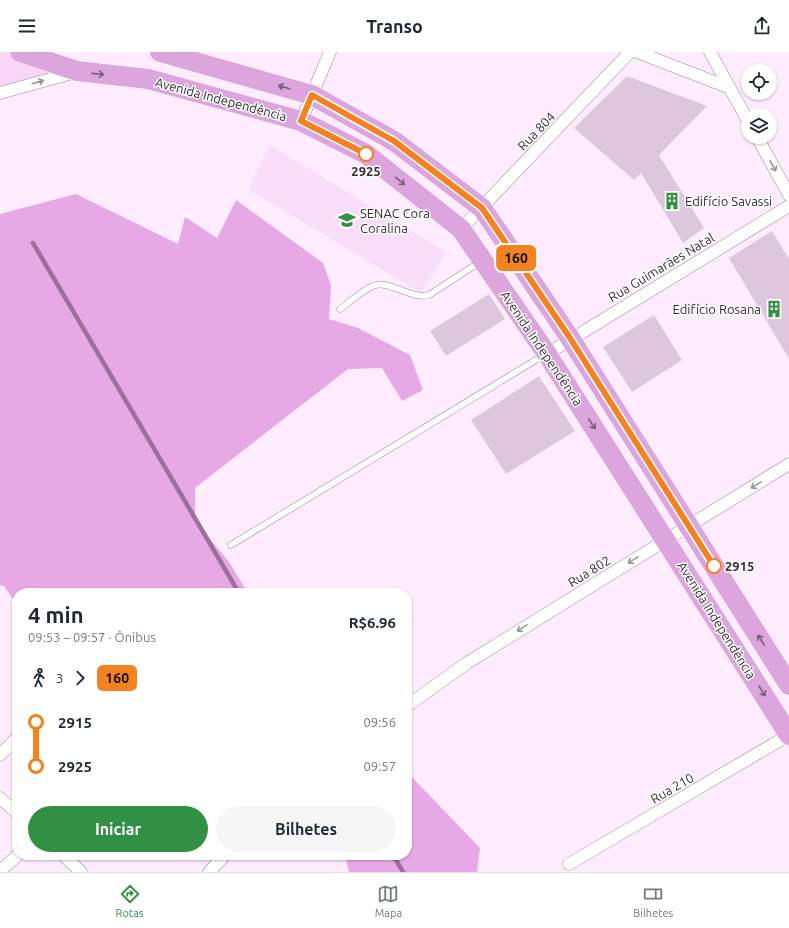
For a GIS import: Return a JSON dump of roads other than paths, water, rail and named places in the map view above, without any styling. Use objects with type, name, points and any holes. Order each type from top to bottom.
[{"type":"main road","name":"Avenida Independência","points":[[20,52],[77,71],[148,79],[301,121],[366,154],[461,230],[547,354],[789,735]]},
{"type":"main road","name":"Avenida Independência","points":[[161,52],[312,95],[394,141],[482,208],[570,338],[789,685]]},
{"type":"street","points":[[301,121],[330,52]]},
{"type":"street","name":"Rua 804","points":[[461,230],[630,52]]},
{"type":"street","points":[[637,52],[730,88]]},
{"type":"street","points":[[710,52],[741,108]]},
{"type":"street","points":[[0,93],[77,71]]},
{"type":"street","points":[[761,144],[789,195]]},
{"type":"street","name":"Rua Guimarães Natal","points":[[547,354],[570,338],[789,206]]},
{"type":"street","name":"Rua 802","points":[[412,702],[467,663],[789,464]]},
{"type":"street","name":"Rua 210","points":[[569,864],[789,735]]},
{"type":"street","points":[[0,755],[12,743]]},
{"type":"street","points":[[0,798],[12,809]]},
{"type":"street","points":[[0,872],[13,860]]},
{"type":"street","points":[[68,860],[81,872]]},
{"type":"street","points":[[209,872],[220,860]]},
{"type":"lane","points":[[340,310],[373,286],[382,285],[422,297],[429,295],[483,260]]},
{"type":"lane","points":[[231,545],[547,354]]},
{"type":"waterway","points":[[33,243],[236,588]]},
{"type":"waterway","points":[[396,860],[403,872]]},
{"type":"place","name":"2925","points":[[366,154]]},
{"type":"place","name":"Edifício Savassi","points":[[672,201]]},
{"type":"place","name":"SENAC Cora Coralina","points":[[347,220]]},
{"type":"place","name":"Edifício Rosana","points":[[774,309]]},
{"type":"place","name":"2915","points":[[714,566]]}]
